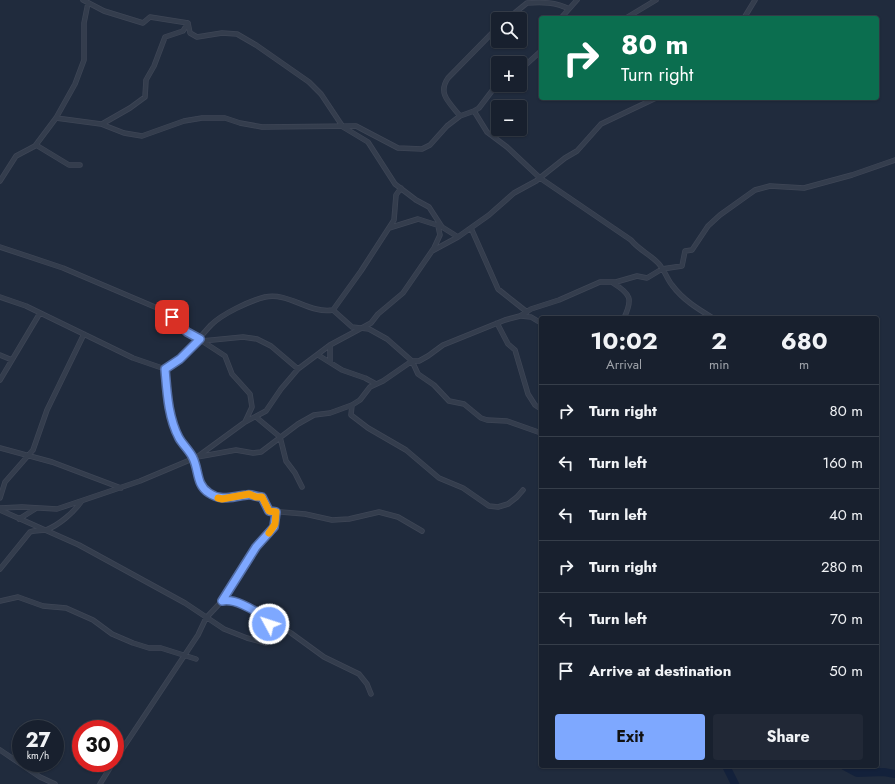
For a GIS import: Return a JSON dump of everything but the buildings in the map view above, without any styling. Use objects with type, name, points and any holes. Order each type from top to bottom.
[{"type":"street","points":[[83,0],[88,4],[104,11],[143,23],[150,17],[188,23]]},
{"type":"street","points":[[563,16],[577,0]]},
{"type":"street","points":[[629,16],[656,0]]},
{"type":"street","points":[[745,16],[755,0]]},
{"type":"street","points":[[516,12],[527,3],[540,4],[554,2],[569,9]]},
{"type":"street","points":[[0,181],[16,156],[36,145],[56,118],[74,84],[84,60],[84,23],[88,4]]},
{"type":"street","points":[[101,124],[125,112],[145,97],[146,80],[154,66],[165,37],[183,31],[188,23]]},
{"type":"street","points":[[0,509],[22,506],[36,509],[57,509],[122,488],[195,458],[270,406],[281,389],[298,369],[330,345],[371,323],[378,314],[403,294],[432,251],[440,234],[440,226],[429,207],[416,200],[392,180],[368,142],[343,127],[316,88],[256,45],[237,34],[229,33],[197,37],[190,33],[188,23]]},
{"type":"street","points":[[460,116],[443,93],[443,87],[448,78],[491,34]]},
{"type":"street","points":[[527,65],[539,53]]},
{"type":"street","points":[[56,118],[101,124],[124,133],[142,136],[184,121],[202,118],[225,118],[240,123],[262,127],[356,126],[398,148],[422,149],[430,145],[447,126],[460,116],[474,111],[491,91]]},
{"type":"street","points":[[432,251],[458,237],[514,193],[540,178],[565,158],[577,151],[601,124],[624,115],[652,100]]},
{"type":"street","points":[[474,111],[487,132],[507,147],[540,178],[631,240],[637,247],[654,259],[664,270],[672,285],[680,295],[710,316]]},
{"type":"street","points":[[36,145],[69,165],[80,164]]},
{"type":"street","points":[[195,458],[236,450],[259,453],[280,437],[314,415],[330,413],[352,405],[360,400],[370,387],[383,381],[412,361],[419,361],[443,345],[497,323],[520,316],[600,282],[612,282],[637,276],[646,278],[664,270],[683,265],[685,251],[692,250],[708,226],[749,193],[770,186],[804,188],[852,175],[895,160]]},
{"type":"street","points":[[165,369],[180,359],[201,340],[220,318],[264,297],[273,296],[324,311],[333,310],[394,220],[396,195],[401,188]]},
{"type":"street","points":[[389,228],[418,219],[440,226],[458,237]]},
{"type":"street","points":[[471,228],[498,289],[527,312]]},
{"type":"street","points":[[0,247],[63,268],[162,310],[187,332],[225,356],[232,374],[250,394],[252,406],[245,422]]},
{"type":"street","points":[[612,282],[625,291],[629,298],[630,305],[625,316]]},
{"type":"street","points":[[0,298],[40,313],[133,358],[165,369]]},
{"type":"street","points":[[333,310],[352,327],[369,329],[381,335],[412,361],[418,374],[434,385],[449,401],[464,404],[481,418],[507,421],[539,432]]},
{"type":"street","points":[[0,380],[40,313]]},
{"type":"street","points":[[520,316],[531,317],[539,322]]},
{"type":"street","points":[[497,323],[508,344],[515,350],[528,395],[539,407]]},
{"type":"street","points":[[0,498],[5,482],[29,456],[38,440],[47,410],[84,334]]},
{"type":"street","points":[[201,340],[243,337],[257,339],[271,346],[298,369]]},
{"type":"street","points":[[330,345],[330,362]]},
{"type":"street","points":[[0,355],[12,360]]},
{"type":"street","points":[[318,355],[342,370],[365,378],[376,384]]},
{"type":"street","points":[[165,369],[169,406],[175,427],[179,437],[195,458],[200,485],[208,493],[222,499],[249,494],[256,497],[262,497],[269,511],[304,514],[332,520],[349,519],[379,512],[398,516],[422,531]]},
{"type":"street","points":[[352,405],[351,415],[363,424],[406,450],[435,475],[463,488],[483,503],[498,507],[513,500],[523,490]]},
{"type":"street","points":[[256,417],[280,437],[286,461],[295,473],[302,487]]},
{"type":"street","points":[[0,448],[29,456],[122,488]]},
{"type":"street","points":[[0,569],[21,545],[25,536],[36,530],[45,530],[75,509],[81,502]]},
{"type":"street","points":[[0,509],[19,519],[79,545],[185,603],[224,629],[264,643],[268,642],[271,637],[268,619]]},
{"type":"street","points":[[19,519],[36,509]]},
{"type":"street","points":[[124,746],[198,635],[206,618],[222,601],[256,547],[274,527],[276,512]]},
{"type":"street","points":[[0,601],[18,597],[43,606],[66,608],[93,620],[112,634],[133,643],[196,659]]},
{"type":"street","points":[[222,601],[234,602],[268,619],[324,656],[359,674],[367,684],[371,694]]},
{"type":"street","points":[[0,750],[40,777],[55,784]]},
{"type":"street","points":[[100,784],[107,772]]},
{"type":"waterway","points":[[727,768],[735,784]]},
{"type":"waterway","points":[[848,768],[857,773],[884,772],[895,774]]},
{"type":"slow traffic","points":[[218,498],[222,499],[249,494],[256,497],[262,497],[266,508],[269,511],[276,512],[274,527],[269,533]]},
{"type":"route","points":[[172,317],[187,332],[200,339],[180,359],[165,369],[169,406],[175,427],[179,437],[193,458],[200,485],[208,493],[222,499],[249,494],[256,497],[262,497],[266,508],[269,511],[276,512],[274,527],[256,547],[222,601],[227,600],[239,604],[258,613],[268,619],[269,624]]}]
